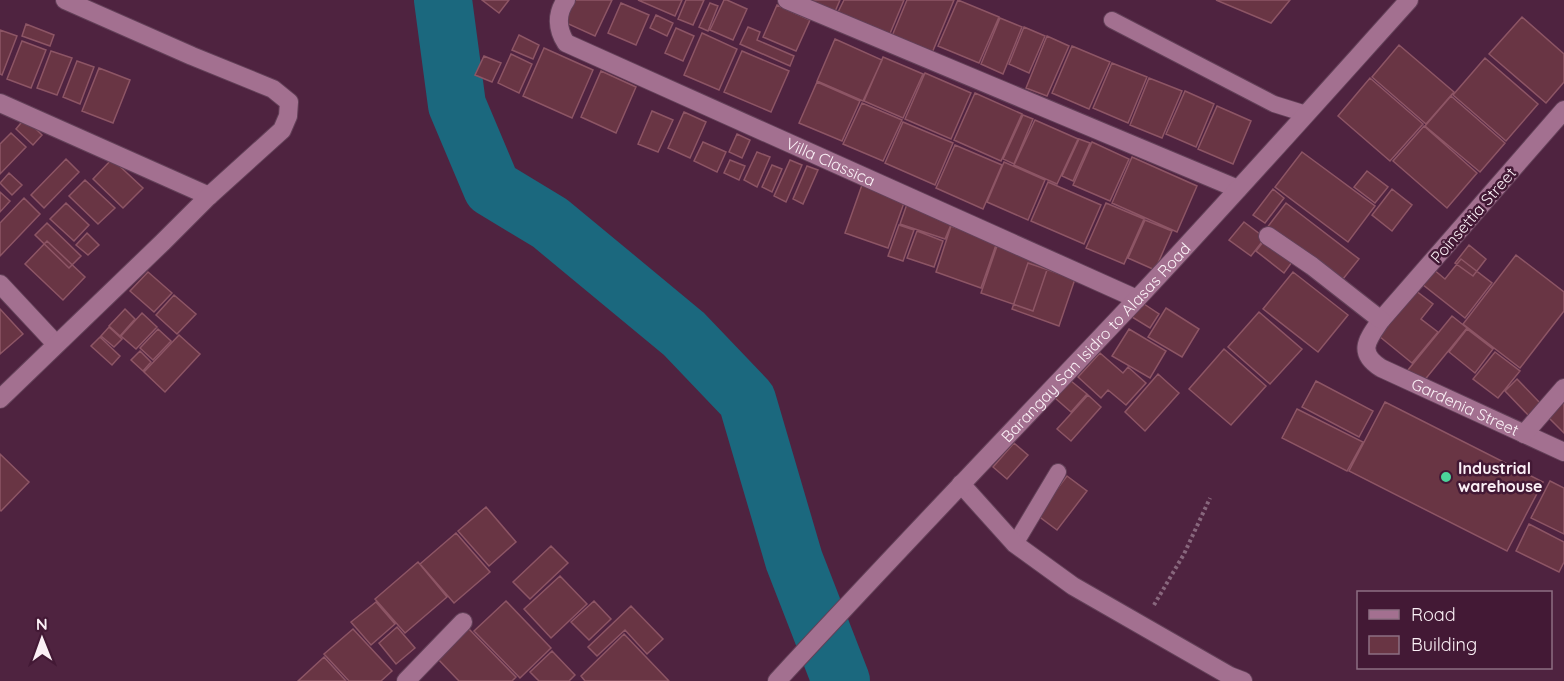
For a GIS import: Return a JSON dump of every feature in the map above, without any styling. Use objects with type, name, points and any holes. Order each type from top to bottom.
[{"type":"street","points":[[0,399],[209,196],[282,129],[288,116],[289,102],[273,89],[65,0]]},
{"type":"street","name":"Villa Classica","points":[[566,0],[558,21],[560,33],[566,43],[1137,299]]},
{"type":"street","points":[[787,0],[1238,189]]},
{"type":"street","name":"Barangay San Isidro to Alasas Road","points":[[777,681],[1137,299],[1409,0]]},
{"type":"street","points":[[0,104],[209,196]]},
{"type":"street","name":"Poinsettia Street","points":[[1368,357],[1366,349],[1368,340],[1381,320],[1564,110]]},
{"type":"street","points":[[1268,237],[1312,266],[1381,320]]},
{"type":"street","points":[[0,284],[56,344]]},
{"type":"street","name":"Gardenia Street","points":[[1368,357],[1381,368],[1564,452]]},
{"type":"street","points":[[1524,434],[1564,388]]},
{"type":"street","points":[[961,484],[1015,544],[1073,586],[1234,679]]},
{"type":"street","points":[[409,680],[463,622]]},
{"type":"lane","points":[[1112,20],[1274,104],[1306,114]]},
{"type":"lane","points":[[1015,544],[1058,472]]},
{"type":"path","points":[[1142,627],[1184,554],[1209,498]]},
{"type":"building","points":[[482,0],[509,0],[499,13]]},
{"type":"building","points":[[574,0],[612,0],[595,36],[564,22]]},
{"type":"building","points":[[638,0],[682,0],[675,16]]},
{"type":"building","points":[[686,0],[704,0],[693,25],[678,19]]},
{"type":"building","points":[[724,0],[747,9],[733,40],[710,30]]},
{"type":"building","points":[[800,0],[840,0],[834,14]]},
{"type":"building","points":[[844,0],[904,0],[889,36],[837,14]]},
{"type":"building","points":[[907,0],[954,0],[932,53],[892,36]]},
{"type":"building","points":[[958,0],[999,17],[979,63],[938,46]]},
{"type":"building","points":[[1216,0],[1290,0],[1271,23]]},
{"type":"building","points":[[621,3],[649,15],[636,45],[608,33]]},
{"type":"building","points":[[710,3],[718,6],[708,31],[699,27]]},
{"type":"building","points":[[777,5],[810,20],[796,51],[763,37]]},
{"type":"building","points":[[656,15],[673,23],[667,36],[650,28]]},
{"type":"building","points":[[1522,17],[1564,54],[1564,82],[1546,103],[1489,54]]},
{"type":"building","points":[[1000,18],[1022,27],[1003,74],[981,64]]},
{"type":"building","points":[[26,24],[54,35],[50,46],[22,36]]},
{"type":"building","points":[[748,27],[760,32],[757,40],[794,56],[790,66],[740,44]]},
{"type":"building","points":[[1024,27],[1045,36],[1029,73],[1009,64]]},
{"type":"building","points":[[676,28],[694,36],[683,61],[665,53]]},
{"type":"building","points":[[0,30],[17,36],[2,75],[0,74]]},
{"type":"building","points":[[702,33],[737,49],[719,90],[684,75]]},
{"type":"building","points":[[519,35],[539,45],[533,59],[512,50]]},
{"type":"building","points":[[1047,36],[1069,46],[1047,96],[1026,88]]},
{"type":"building","points":[[835,39],[882,60],[863,101],[817,81]]},
{"type":"building","points":[[22,41],[46,50],[31,88],[7,79]]},
{"type":"building","points":[[1399,45],[1454,92],[1426,124],[1372,77]]},
{"type":"building","points":[[1072,46],[1110,62],[1089,109],[1052,93]]},
{"type":"building","points":[[544,48],[593,70],[572,118],[523,96]]},
{"type":"building","points":[[51,51],[72,58],[57,95],[37,88]]},
{"type":"building","points":[[742,51],[789,71],[771,112],[724,92]]},
{"type":"building","points":[[511,54],[532,64],[519,93],[498,83]]},
{"type":"building","points":[[484,56],[501,63],[492,82],[475,75]]},
{"type":"building","points":[[883,57],[923,74],[903,118],[864,101]]},
{"type":"building","points":[[1485,58],[1538,104],[1506,141],[1453,95]]},
{"type":"building","points":[[77,61],[94,67],[80,104],[63,97]]},
{"type":"building","points":[[1112,63],[1147,77],[1128,123],[1093,108]]},
{"type":"building","points":[[99,68],[130,80],[113,123],[82,111]]},
{"type":"building","points":[[601,71],[636,87],[616,133],[581,117]]},
{"type":"building","points":[[925,73],[971,93],[951,139],[905,119]]},
{"type":"building","points":[[1149,78],[1182,91],[1162,138],[1130,125]]},
{"type":"building","points":[[1370,78],[1423,124],[1390,161],[1338,116]]},
{"type":"building","points":[[817,82],[860,101],[842,141],[799,123]]},
{"type":"building","points":[[1185,91],[1214,104],[1196,147],[1166,134]]},
{"type":"building","points":[[975,93],[1022,114],[1001,161],[954,140]]},
{"type":"building","points":[[1451,96],[1505,143],[1480,172],[1425,126]]},
{"type":"building","points":[[862,103],[902,120],[883,161],[843,144]]},
{"type":"building","points":[[1217,106],[1251,121],[1233,164],[1198,149]]},
{"type":"building","points":[[652,111],[673,120],[658,152],[638,144]]},
{"type":"building","points":[[684,112],[706,122],[690,158],[668,148]]},
{"type":"building","points":[[1023,115],[1033,119],[1014,164],[1003,159]]},
{"type":"building","points":[[25,118],[42,135],[33,145],[16,129]]},
{"type":"building","points":[[1035,120],[1078,139],[1057,184],[1014,165]]},
{"type":"building","points":[[903,122],[953,143],[935,185],[885,163]]},
{"type":"building","points":[[1424,126],[1477,173],[1447,208],[1393,161]]},
{"type":"building","points":[[11,133],[26,147],[0,174],[0,144]]},
{"type":"building","points":[[737,134],[750,140],[742,158],[729,152]]},
{"type":"building","points":[[1079,139],[1090,143],[1073,181],[1062,176]]},
{"type":"building","points":[[703,142],[726,152],[717,172],[694,161]]},
{"type":"building","points":[[1092,142],[1129,159],[1110,201],[1073,185]]},
{"type":"building","points":[[955,145],[1002,165],[983,209],[936,188]]},
{"type":"building","points":[[757,152],[770,157],[757,187],[744,180]]},
{"type":"building","points":[[1302,152],[1375,206],[1348,242],[1275,187]]},
{"type":"building","points":[[1132,157],[1197,186],[1177,232],[1112,203]]},
{"type":"building","points":[[66,159],[79,172],[44,208],[31,195]]},
{"type":"building","points":[[112,159],[143,188],[123,208],[93,179]]},
{"type":"building","points":[[730,160],[745,166],[739,180],[724,173]]},
{"type":"building","points":[[790,160],[802,165],[786,202],[774,196]]},
{"type":"building","points":[[1004,162],[1045,180],[1028,220],[987,202]]},
{"type":"building","points":[[772,165],[782,169],[772,192],[762,187]]},
{"type":"building","points":[[807,166],[818,170],[803,204],[793,199]]},
{"type":"building","points":[[1367,171],[1388,187],[1375,203],[1354,187]]},
{"type":"building","points":[[9,173],[22,185],[12,195],[0,183]]},
{"type":"building","points":[[85,180],[115,208],[98,224],[69,196]]},
{"type":"building","points":[[1048,182],[1101,205],[1084,244],[1031,221]]},
{"type":"building","points":[[862,185],[905,200],[888,248],[845,233]]},
{"type":"building","points":[[1273,189],[1284,198],[1265,223],[1253,215]]},
{"type":"building","points":[[1392,189],[1412,205],[1392,231],[1372,215]]},
{"type":"building","points":[[0,192],[10,201],[0,212]]},
{"type":"building","points":[[24,198],[40,214],[0,256],[0,223]]},
{"type":"building","points":[[66,203],[89,225],[74,241],[50,219]]},
{"type":"building","points":[[1106,203],[1144,219],[1124,264],[1086,248]]},
{"type":"building","points":[[1286,203],[1359,259],[1339,284],[1266,229]]},
{"type":"building","points":[[907,204],[953,220],[945,239],[900,224]]},
{"type":"building","points":[[1145,220],[1172,231],[1155,270],[1128,258]]},
{"type":"building","points":[[1244,222],[1265,238],[1251,256],[1229,240]]},
{"type":"building","points":[[47,223],[81,256],[69,268],[35,235]]},
{"type":"building","points":[[899,225],[914,230],[903,261],[888,256]]},
{"type":"building","points":[[951,226],[997,242],[981,288],[936,272]]},
{"type":"building","points":[[917,231],[943,241],[934,267],[907,258]]},
{"type":"building","points":[[87,233],[99,245],[88,255],[76,245]]},
{"type":"building","points":[[1267,237],[1295,258],[1284,273],[1256,251]]},
{"type":"building","points":[[47,241],[85,277],[63,300],[25,264]]},
{"type":"building","points":[[1469,245],[1486,259],[1473,276],[1455,263]]},
{"type":"building","points":[[997,246],[1049,264],[1033,311],[981,293]]},
{"type":"building","points":[[1516,255],[1564,292],[1564,311],[1520,368],[1463,324]]},
{"type":"building","points":[[1461,259],[1492,283],[1465,318],[1422,284],[1433,269],[1445,279]]},
{"type":"building","points":[[1028,263],[1075,279],[1059,326],[1012,309]]},
{"type":"building","points":[[148,272],[172,293],[154,312],[130,291]]},
{"type":"building","points":[[1293,272],[1348,315],[1318,352],[1263,309]]},
{"type":"building","points":[[1411,287],[1433,304],[1421,319],[1438,332],[1412,363],[1374,332]]},
{"type":"building","points":[[174,295],[196,314],[177,334],[156,315]]},
{"type":"building","points":[[1141,302],[1159,314],[1150,328],[1132,317]]},
{"type":"building","points":[[1166,308],[1199,329],[1182,357],[1148,337]]},
{"type":"building","points":[[0,309],[23,334],[0,354]]},
{"type":"building","points":[[125,309],[135,319],[120,336],[109,326]]},
{"type":"building","points":[[1259,312],[1302,349],[1270,384],[1228,347]]},
{"type":"building","points":[[142,313],[157,327],[136,349],[121,336]]},
{"type":"building","points":[[1452,316],[1467,328],[1423,382],[1408,370]]},
{"type":"building","points":[[109,327],[122,339],[114,347],[101,336]]},
{"type":"building","points":[[158,329],[171,341],[153,360],[140,348]]},
{"type":"building","points":[[1129,329],[1166,351],[1150,378],[1112,356]]},
{"type":"building","points":[[1467,329],[1493,349],[1475,373],[1449,352]]},
{"type":"building","points":[[179,335],[200,354],[165,392],[144,372]]},
{"type":"building","points":[[100,337],[120,356],[112,365],[91,346]]},
{"type":"building","points":[[1224,349],[1266,386],[1231,425],[1189,389]]},
{"type":"building","points":[[140,351],[151,362],[143,371],[131,360]]},
{"type":"building","points":[[1495,352],[1520,371],[1498,398],[1473,379]]},
{"type":"building","points":[[1100,353],[1123,373],[1128,367],[1146,383],[1126,405],[1108,390],[1101,398],[1078,377]]},
{"type":"building","points":[[1158,374],[1179,393],[1145,431],[1125,412]]},
{"type":"building","points":[[1517,379],[1541,404],[1529,416],[1505,391]]},
{"type":"building","points":[[1071,381],[1087,394],[1071,412],[1055,398]]},
{"type":"building","points":[[1316,381],[1373,411],[1359,437],[1302,407]]},
{"type":"building","points":[[1088,395],[1101,407],[1071,441],[1057,429]]},
{"type":"building","points":[[1564,395],[1564,433],[1545,414]]},
{"type":"building","name":"Industrial warehouse","points":[[1385,402],[1543,482],[1507,551],[1349,471]]},
{"type":"building","points":[[1297,409],[1363,442],[1347,471],[1282,438]]},
{"type":"building","points":[[1014,443],[1028,455],[1007,479],[993,467]]},
{"type":"building","points":[[0,454],[29,482],[1,511],[0,510]]},
{"type":"building","points":[[1067,476],[1087,491],[1057,530],[1037,515]]},
{"type":"building","points":[[1550,481],[1564,488],[1564,534],[1531,518]]},
{"type":"building","points":[[486,507],[516,542],[489,566],[458,531]]},
{"type":"building","points":[[1529,524],[1564,542],[1564,562],[1559,572],[1516,551]]},
{"type":"building","points":[[456,533],[490,572],[454,603],[420,564]]},
{"type":"building","points":[[551,546],[568,563],[530,599],[513,582]]},
{"type":"building","points":[[418,562],[447,597],[405,633],[375,599]]},
{"type":"building","points":[[560,576],[587,604],[551,638],[524,609]]},
{"type":"building","points":[[506,601],[551,648],[520,678],[474,631]]},
{"type":"building","points":[[594,601],[611,619],[589,640],[571,622]]},
{"type":"building","points":[[376,602],[395,624],[371,645],[351,622]]},
{"type":"building","points":[[631,606],[663,639],[647,654],[625,630],[597,656],[588,647]]},
{"type":"building","points":[[466,626],[516,677],[512,681],[459,681],[435,656]]},
{"type":"building","points":[[397,627],[415,648],[396,664],[379,643]]},
{"type":"building","points":[[353,629],[392,671],[381,681],[349,681],[324,654]]},
{"type":"building","points":[[624,634],[669,681],[585,681],[581,676]]},
{"type":"building","points":[[552,651],[575,675],[569,681],[539,681],[530,672]]},
{"type":"building","points":[[324,657],[346,681],[298,681]]},
{"type":"waterway","points":[[443,0],[457,105],[492,188],[550,223],[684,334],[747,400],[794,560],[841,681]]},
{"type":"place","name":"Industrial warehouse","points":[[1446,477]]}]
